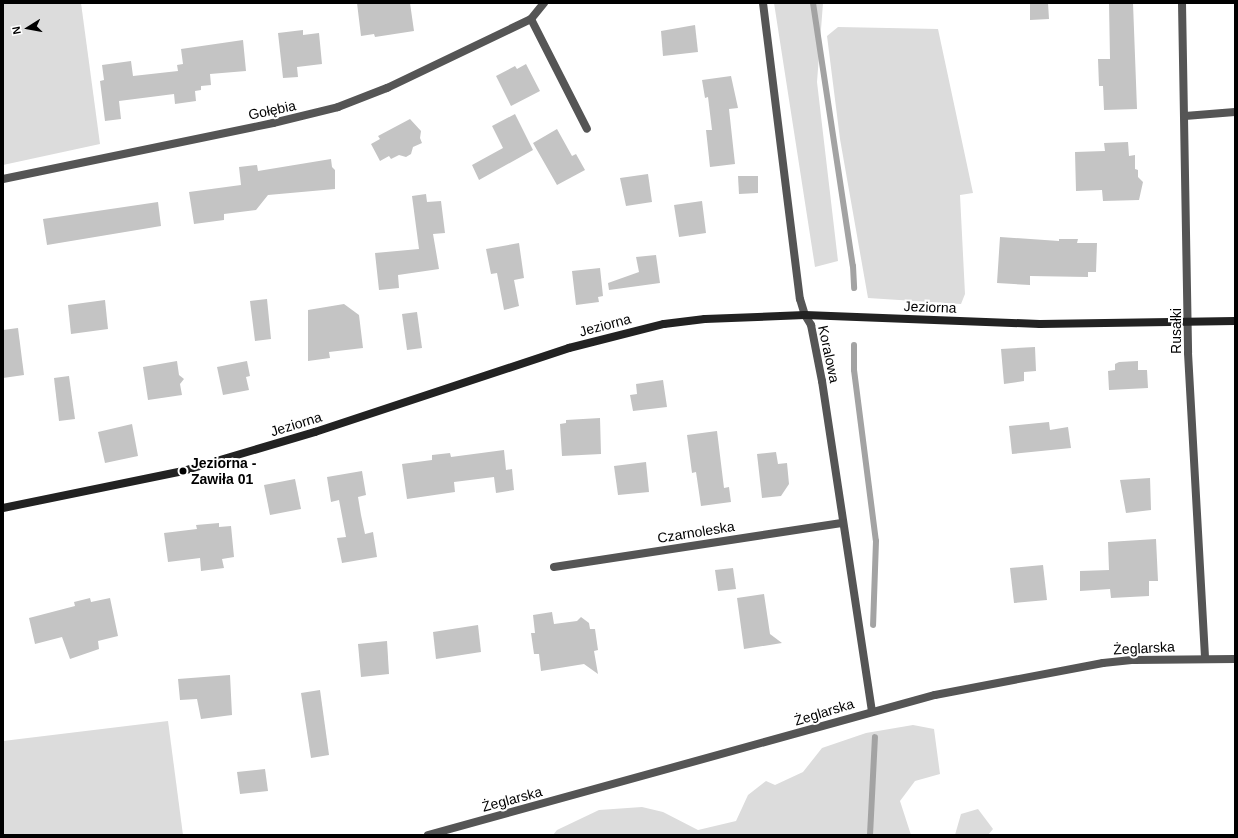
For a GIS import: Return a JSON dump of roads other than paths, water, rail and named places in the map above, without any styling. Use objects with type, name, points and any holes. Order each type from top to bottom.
[{"type":"street","name":"Gołębia","points":[[3,179],[273,123],[338,107],[387,88],[531,19],[544,3]]},
{"type":"street","name":"Koralowa","points":[[763,3],[800,299],[805,316],[811,325],[821,374],[842,523],[872,711]]},
{"type":"street","name":"Rusałki","points":[[1182,3],[1189,322],[1188,353],[1205,658]]},
{"type":"street","points":[[531,19],[587,129]]},
{"type":"street","points":[[1185,116],[1235,112]]},
{"type":"street","name":"Jeziorna","points":[[3,508],[163,476],[236,456],[562,351],[633,330],[705,319],[805,316],[1040,324],[1235,321]]},
{"type":"street","name":"Czarnoleska","points":[[554,567],[842,523]]},
{"type":"street","name":"Żeglarska","points":[[428,835],[642,778],[872,711],[935,696],[1069,668],[1134,660],[1205,658],[1235,659]]},
{"type":"waterway","points":[[813,3],[853,266],[854,288]]},
{"type":"waterway","points":[[854,345],[854,370],[876,541],[873,625]]},
{"type":"waterway","points":[[870,835],[875,737]]},
{"type":"place","name":"Jeziorna - Zawiła 01","points":[[183,471]]}]
